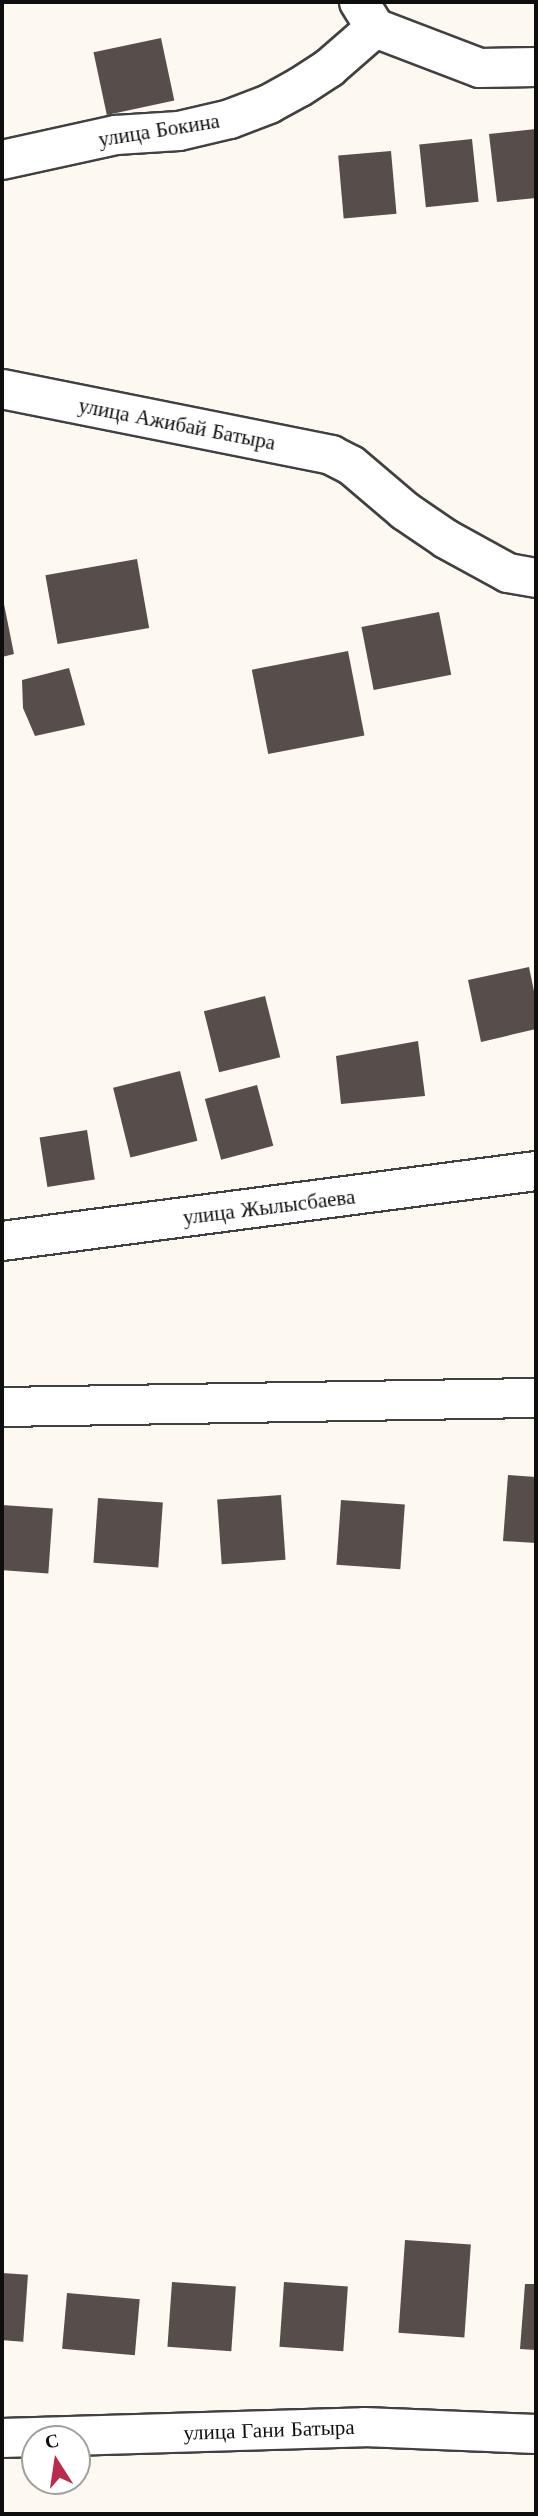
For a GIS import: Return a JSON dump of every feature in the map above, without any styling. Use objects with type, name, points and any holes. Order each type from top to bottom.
[{"type":"street","name":"улица Бокина","points":[[2,160],[116,135],[179,131],[230,119],[269,104],[329,68],[367,15],[480,68],[536,67]]},
{"type":"street","name":"улица Ажибай Батыра","points":[[2,389],[331,455],[351,465],[405,511],[446,539],[508,573],[536,578]]},
{"type":"street","name":"улица Жылысбаева","points":[[2,1241],[536,1171]]},
{"type":"street","points":[[2,1407],[536,1398]]},
{"type":"street","name":"улица Гани Батыра","points":[[2,2438],[364,2427],[536,2434]]},
{"type":"building","points":[[161,38],[174,101],[107,115],[94,52]]},
{"type":"building","points":[[536,129],[536,198],[497,202],[489,134]]},
{"type":"building","points":[[472,139],[479,202],[426,207],[419,145]]},
{"type":"building","points":[[391,151],[396,214],[344,218],[338,156]]},
{"type":"building","points":[[137,559],[149,628],[58,644],[45,575]]},
{"type":"building","points":[[2,594],[14,654],[2,657]]},
{"type":"building","points":[[439,612],[451,675],[374,690],[361,627]]},
{"type":"building","points":[[348,651],[364,735],[268,754],[252,670]]},
{"type":"building","points":[[69,668],[85,725],[35,736],[23,708],[22,680]]},
{"type":"building","points":[[529,967],[536,1001],[536,1029],[481,1042],[468,980]]},
{"type":"building","points":[[265,996],[280,1057],[219,1072],[204,1011]]},
{"type":"building","points":[[418,1041],[425,1096],[341,1104],[336,1056]]},
{"type":"building","points":[[180,1071],[197,1141],[130,1158],[113,1088]]},
{"type":"building","points":[[257,1085],[273,1146],[221,1160],[205,1099]]},
{"type":"building","points":[[87,1130],[95,1179],[47,1187],[40,1138]]},
{"type":"building","points":[[508,1475],[536,1477],[536,1543],[503,1541]]},
{"type":"building","points":[[281,1495],[286,1560],[222,1564],[217,1499]]},
{"type":"building","points":[[98,1498],[163,1503],[158,1567],[93,1563]]},
{"type":"building","points":[[341,1500],[405,1504],[400,1569],[336,1565]]},
{"type":"building","points":[[2,1505],[53,1509],[48,1573],[2,1570]]},
{"type":"building","points":[[405,2240],[471,2245],[464,2337],[399,2333]]},
{"type":"building","points":[[2,2273],[28,2275],[23,2342],[2,2340]]},
{"type":"building","points":[[172,2282],[236,2286],[231,2351],[167,2347]]},
{"type":"building","points":[[284,2282],[348,2286],[343,2351],[279,2347]]},
{"type":"building","points":[[525,2284],[536,2284],[536,2350],[520,2349]]},
{"type":"building","points":[[67,2293],[140,2299],[135,2355],[62,2349]]}]
